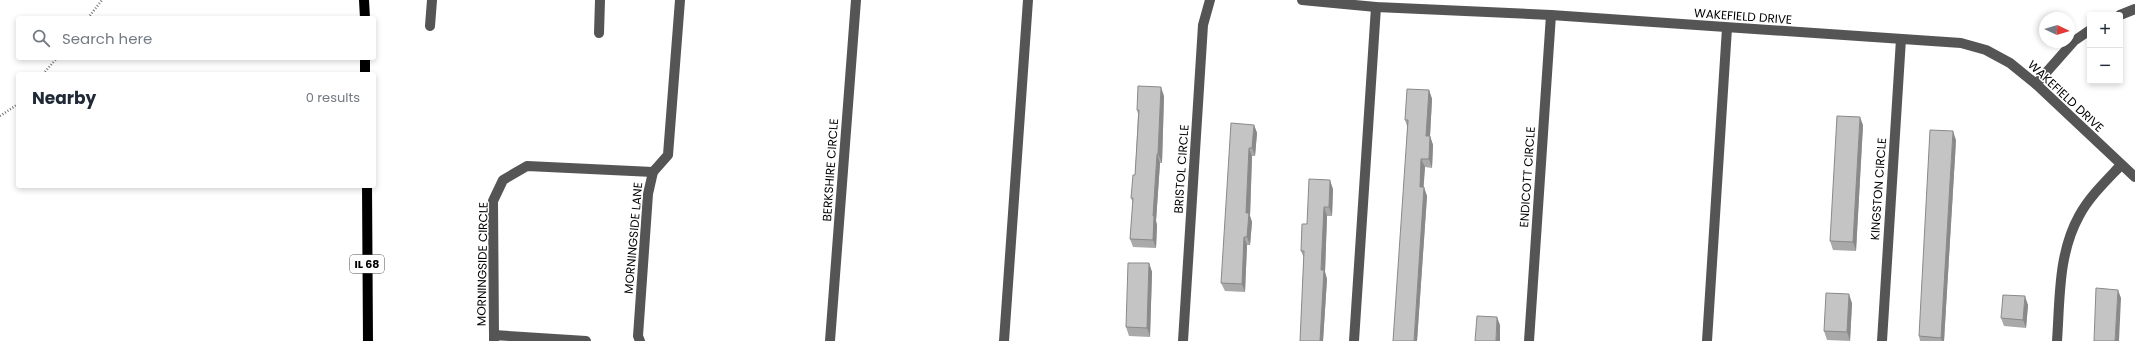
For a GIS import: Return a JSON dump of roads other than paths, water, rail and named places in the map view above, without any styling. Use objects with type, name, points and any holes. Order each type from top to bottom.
[{"type":"main road","points":[[364,0],[365,16]]},
{"type":"main road","points":[[365,60],[365,72]]},
{"type":"main road","name":"IL 68","points":[[367,188],[368,341]]},
{"type":"street","points":[[430,26],[432,0]]},
{"type":"street","points":[[598,33],[600,0]]},
{"type":"street","name":"MORNINGSIDE LANE","points":[[640,341],[638,336],[648,202],[653,172],[668,155],[680,0]]},
{"type":"street","name":"BERKSHIRE CIRCLE","points":[[830,341],[856,0]]},
{"type":"street","points":[[1004,341],[1028,0]]},
{"type":"street","name":"BRISTOL CIRCLE","points":[[1182,341],[1203,25],[1210,0]]},
{"type":"street","name":"WAKEFIELD DRIVE","points":[[1302,0],[1376,7],[1551,16],[1961,43],[1986,50],[2010,62],[2036,84],[2135,177]]},
{"type":"street","points":[[1354,341],[1376,7]]},
{"type":"street","points":[[2123,14],[2135,9]]},
{"type":"street","name":"ENDICOTT CIRCLE","points":[[1529,341],[1551,16]]},
{"type":"street","points":[[1707,341],[1727,28]]},
{"type":"street","points":[[2036,84],[2074,41],[2087,32]]},
{"type":"street","name":"KINGSTON CIRCLE","points":[[1882,341],[1901,39]]},
{"type":"street","points":[[2057,341],[2062,265],[2068,239],[2079,216],[2094,193],[2121,164]]},
{"type":"street","name":"MORNINGSIDE CIRCLE","points":[[586,341],[494,338],[493,201],[503,180],[527,166],[653,172]]}]
